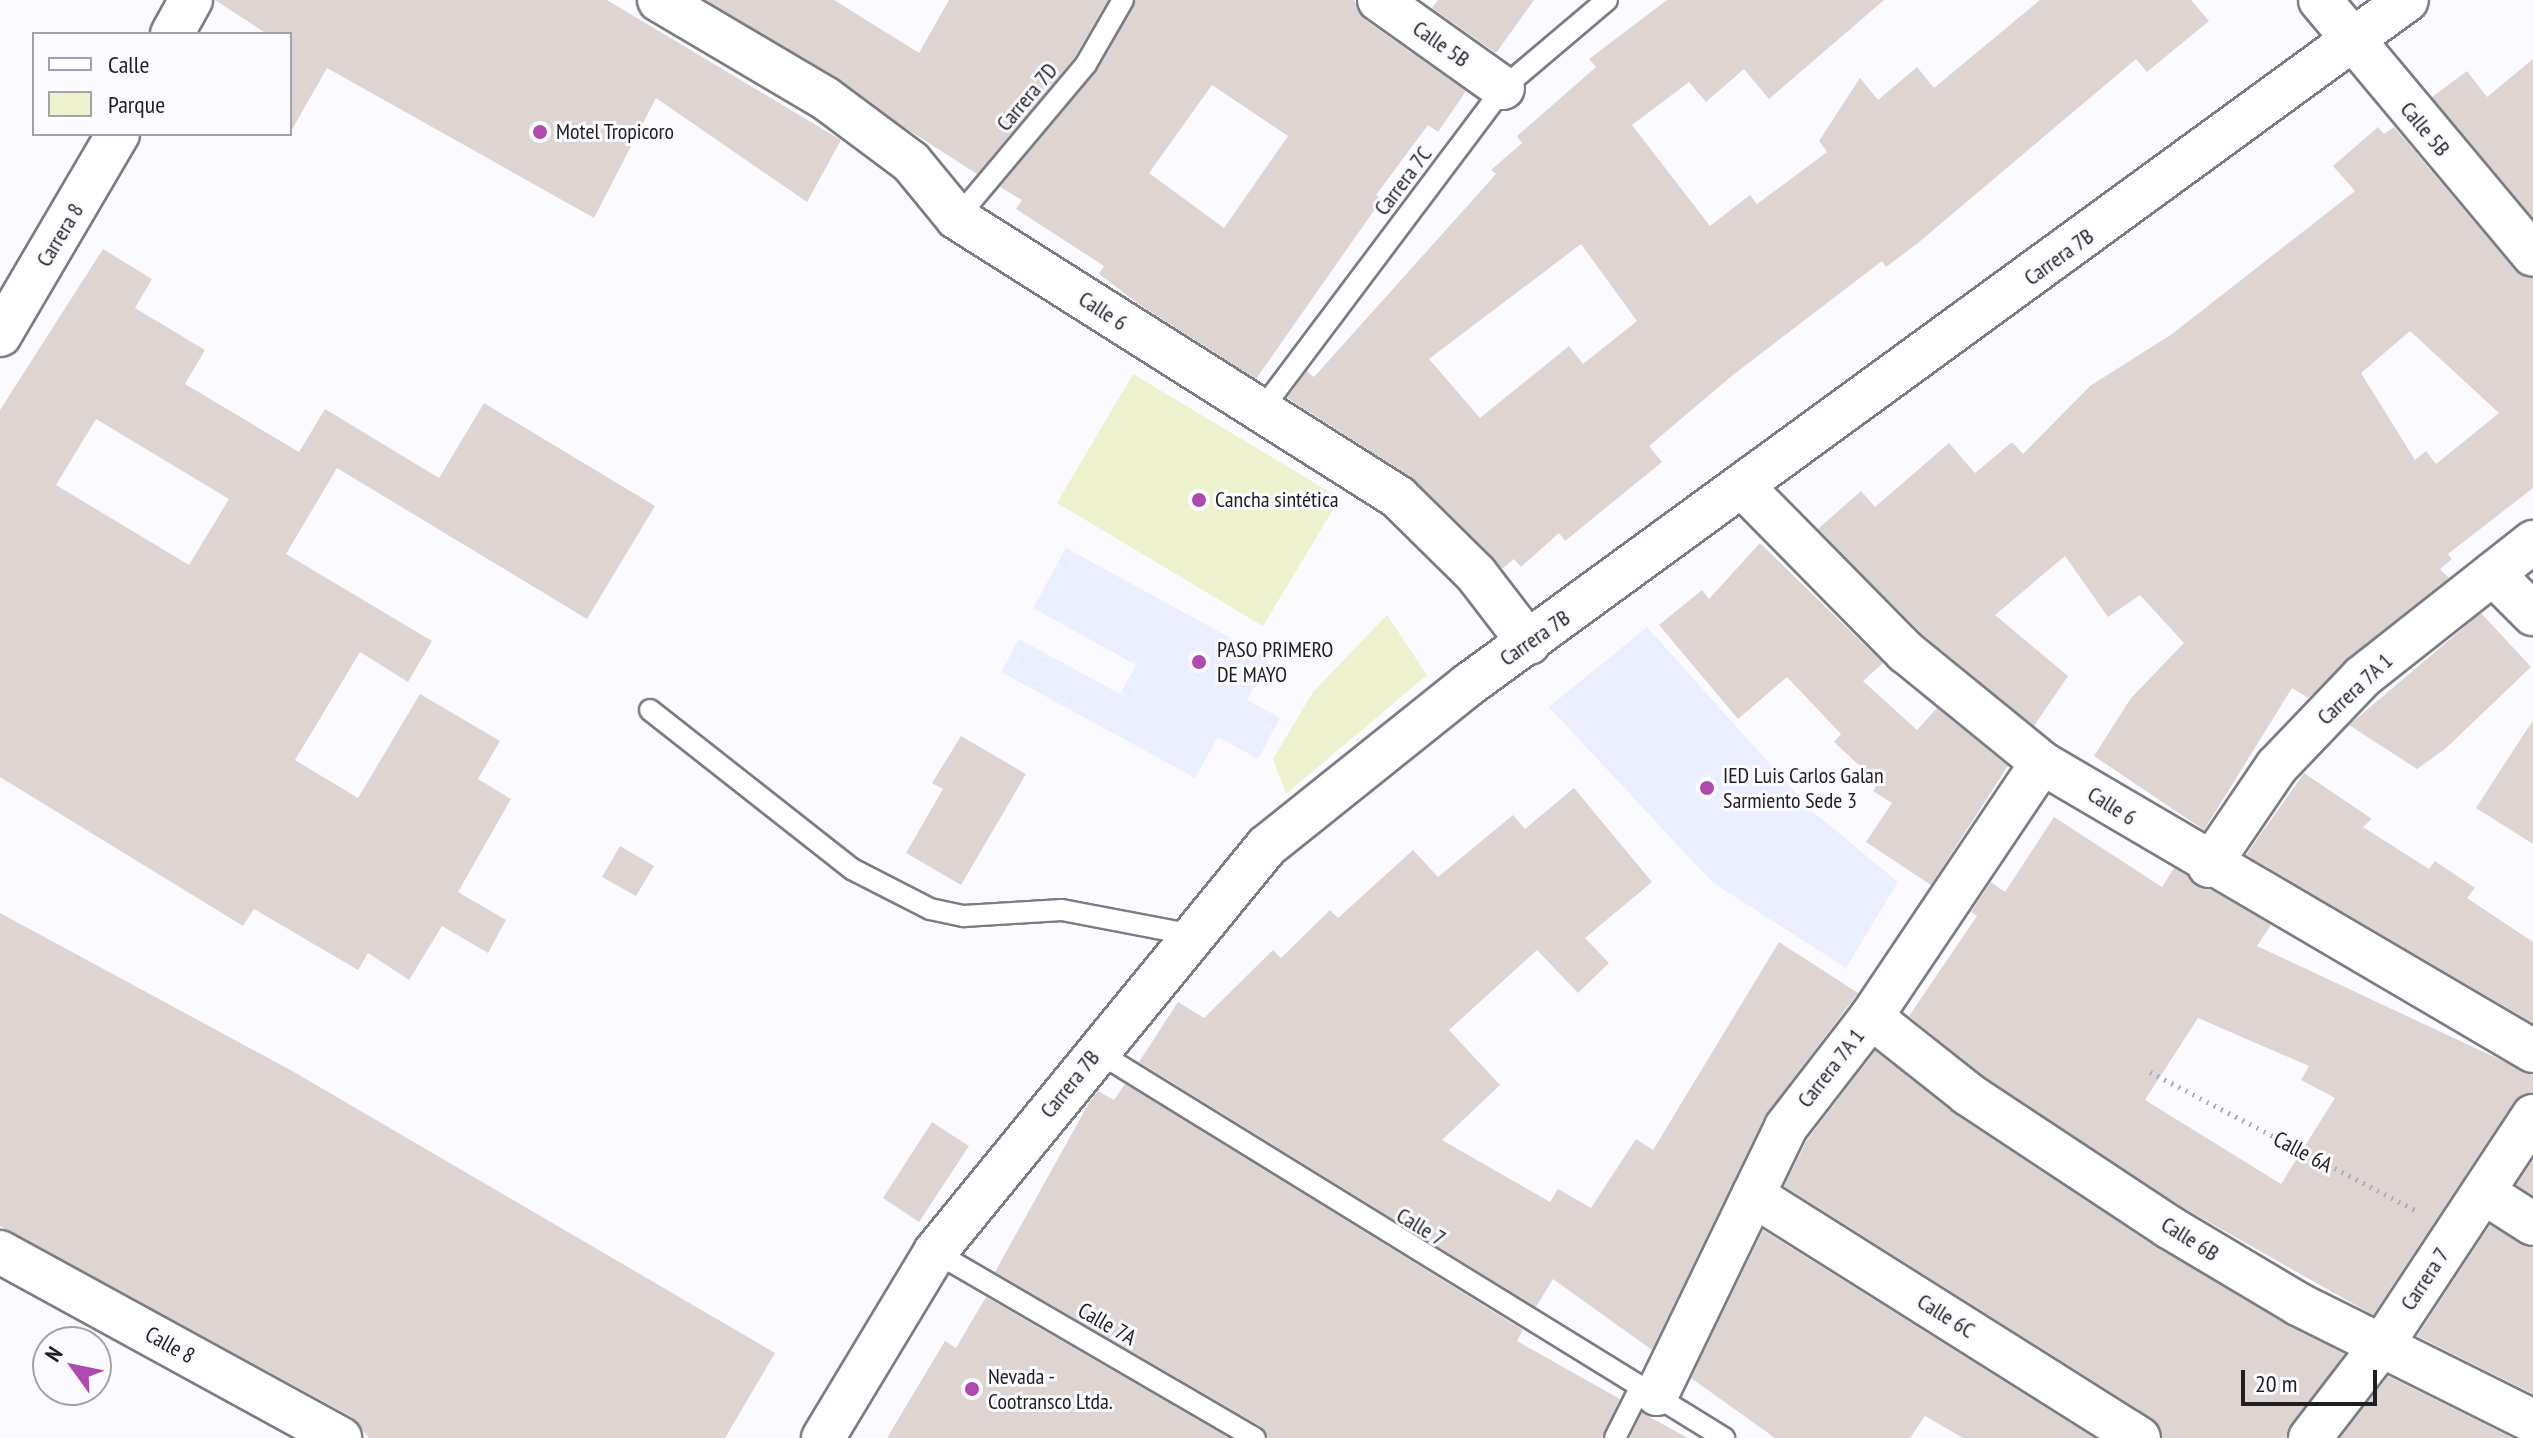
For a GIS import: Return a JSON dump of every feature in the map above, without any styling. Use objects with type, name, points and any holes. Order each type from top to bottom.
[{"type":"street","points":[[173,32],[191,0]]},
{"type":"street","name":"Calle 6","points":[[659,0],[825,98],[911,162],[957,218],[1398,497],[1476,574],[1529,643]]},
{"type":"street","name":"Calle 5B","points":[[1379,0],[1503,88]]},
{"type":"street","name":"Calle 5B","points":[[2320,0],[2533,255]]},
{"type":"street","name":"Carrera 7B","points":[[823,1438],[935,1252],[1096,1051],[1290,826],[1529,643],[1745,489],[2407,0]]},
{"type":"street","name":"Carrera 8","points":[[0,335],[117,136]]},
{"type":"street","name":"Calle 6","points":[[1745,489],[1906,652],[2042,763],[2209,866],[2533,1051]]},
{"type":"street","name":"Carrera 7A 1","points":[[2209,866],[2277,766],[2362,677],[2533,542]]},
{"type":"street","points":[[2493,574],[2533,614]]},
{"type":"street","name":"Carrera 7A 1","points":[[1649,1390],[1786,1127],[1871,1017],[2042,763]]},
{"type":"street","name":"Calle 6B","points":[[1871,1017],[1968,1094],[2169,1227],[2298,1304],[2384,1342],[2533,1421]]},
{"type":"street","name":"Carrera 7","points":[[2310,1438],[2384,1342],[2533,1116]]},
{"type":"street","points":[[2483,1192],[2533,1224]]},
{"type":"street","name":"Calle 6C","points":[[1753,1195],[2139,1438]]},
{"type":"street","name":"Calle 8","points":[[0,1252],[340,1438]]},
{"type":"lane","name":"Carrera 7D","points":[[957,218],[1086,64],[1123,0]]},
{"type":"lane","name":"Carrera 7C","points":[[1260,412],[1503,88],[1607,0]]},
{"type":"lane","points":[[650,710],[852,869],[930,909],[964,916],[1062,910],[1193,935]]},
{"type":"lane","name":"Calle 7","points":[[1096,1051],[1724,1438]]},
{"type":"lane","name":"Calle 7A","points":[[935,1252],[1255,1438]]},
{"type":"lane","name":"Carrera 7A 1","points":[[1615,1438],[1649,1390]]},
{"type":"path","name":"Calle 6A","points":[[2150,1072],[2457,1232]]},
{"type":"shaded area","name":"PASO PRIMERO DE MAYO","points":[[1066,548],[1269,659],[1247,700],[1280,718],[1258,759],[1218,737],[1195,778],[1001,672],[1019,639],[1120,694],[1136,665],[1033,608]]},
{"type":"shaded area","name":"IED Luis Carlos Galan Sarmiento Sede 3","points":[[1647,627],[1811,810],[1898,882],[1846,968],[1712,882],[1549,707]]},
{"type":"green space","name":"Cancha sintética","points":[[1133,374],[1340,498],[1263,626],[1057,503]]},
{"type":"green space","points":[[1387,615],[1427,675],[1286,794],[1273,759],[1313,692]]},
{"type":"building","name":"Motel Tropicoro","points":[[215,0],[607,0],[841,140],[807,202],[656,98],[594,218],[327,68],[292,129],[292,32],[264,32]]},
{"type":"building","points":[[706,0],[834,0],[919,53],[949,0],[1108,0],[1075,57],[977,174]]},
{"type":"building","points":[[1136,0],[1354,0],[1365,20],[1466,91],[1438,132],[1428,125],[1376,195],[1382,199],[1256,379],[1140,305],[1099,274],[1104,266],[1016,209],[1022,200],[1000,187],[1096,72]],"holes":[[[1212,85],[1288,136],[1224,228],[1149,173]]]},
{"type":"building","points":[[1438,0],[1534,0],[1496,53],[1432,8]]},
{"type":"building","points":[[1667,0],[1884,0],[1769,99],[1744,69],[1706,102],[1689,82],[1632,125],[1710,226],[1750,195],[1757,204],[1827,152],[1819,141],[1860,78],[1878,100],[1917,67],[1934,88],[2040,0],[2191,0],[2209,21],[2147,72],[2136,59],[1918,243],[1886,267],[1882,261],[1733,375],[1649,446],[1662,462],[1565,541],[1559,533],[1521,567],[1514,559],[1502,569],[1411,477],[1287,398],[1307,371],[1314,377],[1496,174],[1491,170],[1522,143],[1517,136],[1596,67],[1589,59]],"holes":[[[1581,244],[1637,321],[1583,364],[1569,346],[1480,418],[1429,359]]]},
{"type":"building","points":[[2533,59],[2533,218],[2432,97],[2467,71],[2487,97]]},
{"type":"building","points":[[2378,127],[2384,134],[2394,127],[2515,270],[2533,278],[2533,488],[2448,554],[2452,559],[2440,569],[2449,578],[2308,698],[2292,688],[2204,830],[2094,756],[2131,698],[2184,643],[2140,595],[2108,617],[2065,556],[1995,615],[2068,676],[2034,726],[1922,634],[1818,529],[1861,491],[1875,507],[1949,443],[1975,473],[2012,442],[2023,454],[2090,386],[2172,334],[2355,191],[2333,166]],"holes":[[[2410,331],[2499,413],[2436,464],[2426,451],[2415,460],[2361,373]]]},
{"type":"building","points":[[103,249],[152,279],[135,308],[205,350],[185,384],[299,452],[325,409],[439,478],[484,403],[655,506],[587,619],[337,468],[286,554],[432,641],[408,682],[360,652],[295,760],[358,798],[420,694],[500,741],[478,779],[511,799],[458,892],[506,920],[488,953],[442,926],[409,980],[368,953],[358,970],[254,909],[243,926],[0,777],[0,410]],"holes":[[[96,419],[229,499],[189,565],[56,485]]]},
{"type":"building","points":[[1760,543],[1883,663],[1863,681],[1917,730],[1937,708],[2008,766],[1931,885],[1866,842],[1892,803],[1873,791],[1878,783],[1834,742],[1841,734],[1787,677],[1738,719],[1659,625],[1702,590],[1709,599]]},
{"type":"building","points":[[2481,613],[2531,667],[2445,749],[2417,769],[2349,725]]},
{"type":"building","points":[[2533,720],[2533,844],[2476,808]]},
{"type":"building","points":[[961,736],[1026,774],[961,885],[906,853],[943,789],[932,783]]},
{"type":"building","points":[[2304,773],[2372,819],[2363,827],[2429,869],[2435,861],[2475,888],[2467,898],[2533,942],[2533,1023],[2246,855]]},
{"type":"building","points":[[1574,788],[1652,882],[1585,938],[1609,963],[1578,993],[1537,950],[1449,1030],[1500,1085],[1442,1140],[1550,1202],[1558,1189],[1591,1208],[1636,1139],[1653,1150],[1779,942],[1858,993],[1765,1116],[1652,1350],[1553,1279],[1536,1307],[1139,1062],[1178,1002],[1204,1018],[1273,950],[1281,958],[1330,910],[1338,918],[1413,850],[1438,877],[1513,815],[1525,829]]},
{"type":"building","points":[[2054,817],[2162,887],[2174,868],[2271,925],[2257,946],[2533,1075],[2533,1092],[2513,1103],[2373,1315],[2182,1207],[1982,1075],[1909,1016],[1977,916],[1971,912],[1991,882],[2005,892]],"holes":[[[2198,1018],[2309,1066],[2301,1080],[2335,1098],[2281,1184],[2145,1100]]]},
{"type":"building","points":[[620,846],[654,866],[636,896],[602,877]]},
{"type":"building","points":[[0,913],[294,1072],[775,1353],[725,1438],[369,1438],[352,1417],[0,1226]]},
{"type":"building","points":[[1875,1051],[1955,1114],[2156,1247],[2344,1354],[2287,1438],[2163,1438],[2152,1418],[1784,1186],[1807,1140]]},
{"type":"building","points":[[1125,1084],[1523,1330],[1517,1341],[1620,1399],[1602,1438],[1268,1438],[1262,1427],[995,1272],[1090,1101],[1098,1091],[1114,1100]]},
{"type":"building","points":[[932,1122],[969,1146],[919,1222],[883,1198]]},
{"type":"building","points":[[2533,1160],[2533,1196],[2516,1185]]},
{"type":"building","points":[[2490,1225],[2533,1248],[2533,1394],[2417,1336]]},
{"type":"building","points":[[1763,1230],[2094,1438],[1963,1438],[1925,1416],[1910,1438],[1775,1438],[1691,1378]]},
{"type":"building","points":[[986,1297],[1229,1438],[887,1438],[945,1341],[956,1348]]},
{"type":"building","points":[[2388,1376],[2513,1438],[2340,1438]]},
{"type":"building","points":[[1642,1412],[1646,1415],[1688,1438],[1630,1438]]},
{"type":"place","name":"Motel Tropicoro","points":[[540,132]]},
{"type":"place","name":"Cancha sintética","points":[[1199,500]]},
{"type":"place","name":"PASO PRIMERO DE MAYO","points":[[1199,662]]},
{"type":"place","name":"IED Luis Carlos Galan Sarmiento Sede 3","points":[[1707,788]]},
{"type":"place","name":"Nevada - Cootransco Ltda.","points":[[972,1389]]}]
